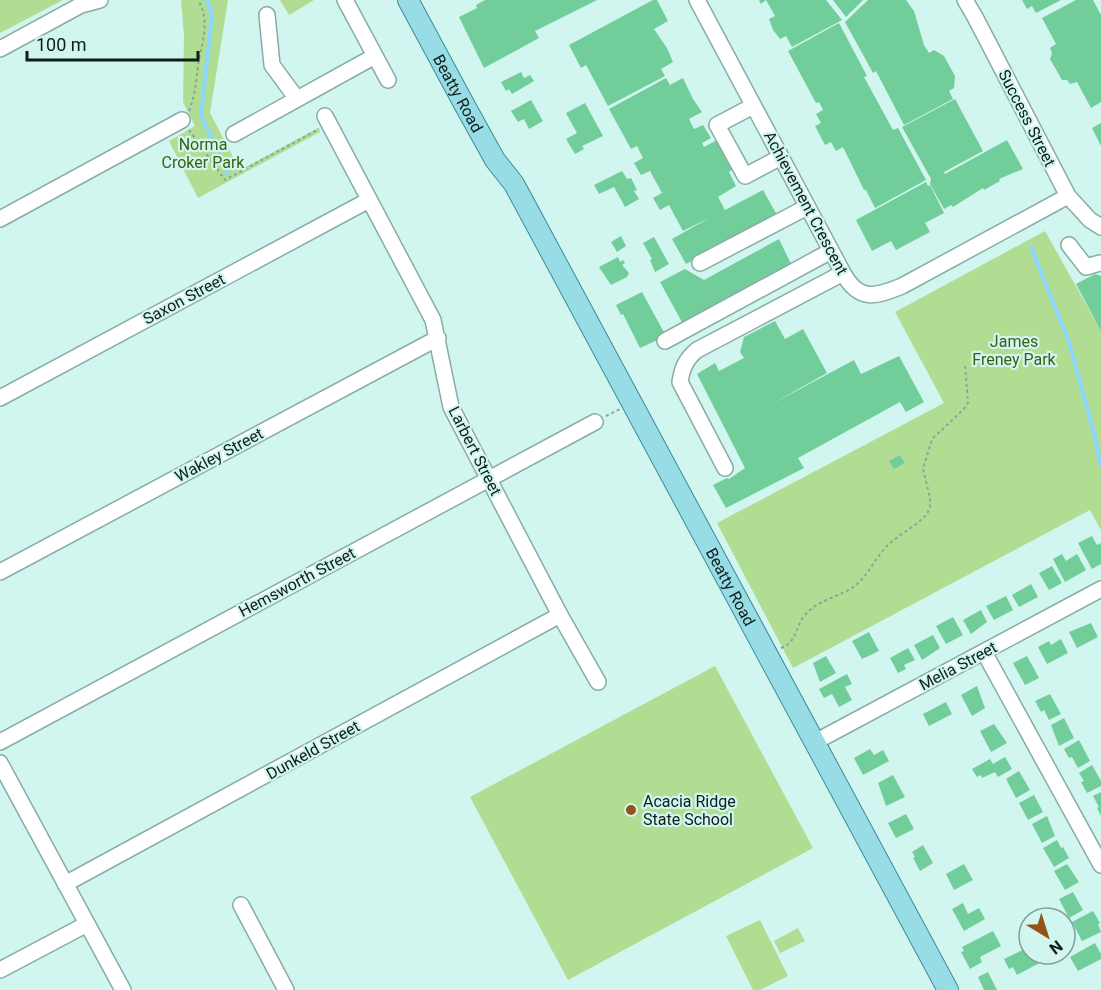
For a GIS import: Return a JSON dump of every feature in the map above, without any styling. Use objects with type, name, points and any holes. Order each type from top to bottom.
[{"type":"main road","name":"Beatty Road","points":[[408,0],[495,160],[514,184],[948,990]]},
{"type":"main road","name":"Beatty Road","points":[[423,0],[505,153],[514,184]]},
{"type":"street","points":[[0,49],[81,5],[100,0]]},
{"type":"street","points":[[345,0],[388,80]]},
{"type":"street","name":"Achievement Crescent","points":[[697,0],[843,273],[856,291],[869,296],[883,294],[902,286],[1068,196]]},
{"type":"street","name":"Success Street","points":[[965,0],[1068,196],[1090,220],[1101,227]]},
{"type":"street","points":[[267,15],[272,65],[297,99]]},
{"type":"street","points":[[234,134],[375,56]]},
{"type":"street","points":[[753,106],[717,125],[745,176],[781,158]]},
{"type":"street","name":"Larbert Street","points":[[327,119],[433,320],[451,406],[560,615],[598,682]]},
{"type":"street","points":[[0,219],[182,120]]},
{"type":"street","name":"Saxon Street","points":[[0,398],[369,200]]},
{"type":"street","points":[[700,263],[807,207]]},
{"type":"street","points":[[1069,245],[1086,267],[1101,263]]},
{"type":"street","points":[[664,341],[831,251]]},
{"type":"street","points":[[725,468],[680,382],[682,369],[689,357],[697,350],[843,273]]},
{"type":"street","name":"Wakley Street","points":[[0,572],[438,338]]},
{"type":"street","name":"Hemsworth Street","points":[[0,742],[595,422]]},
{"type":"street","name":"Melia Street","points":[[815,742],[1101,589]]},
{"type":"street","name":"Dunkeld Street","points":[[65,884],[560,615]]},
{"type":"street","points":[[984,652],[1101,865]]},
{"type":"street","points":[[0,763],[123,990]]},
{"type":"street","points":[[241,905],[286,990]]},
{"type":"street","points":[[0,970],[87,924]]},
{"type":"path","points":[[198,0],[205,19],[205,35],[196,91],[187,115],[182,120],[225,180],[327,119]]},
{"type":"path","points":[[780,648],[787,646],[794,639],[804,616],[821,602],[852,588],[870,571],[885,547],[927,514],[930,498],[923,469],[932,439],[968,403],[965,364]]},
{"type":"green space","points":[[0,0],[63,0],[0,33]]},
{"type":"green space","name":"Norma Croker Park","points":[[181,0],[228,0],[210,113],[240,170],[318,128],[320,132],[198,198],[169,141],[195,126],[183,102],[184,36]]},
{"type":"green space","points":[[280,0],[314,0],[289,15]]},
{"type":"green space","name":"James Freney Park","points":[[1045,231],[1101,331],[1101,530],[1090,510],[793,668],[717,523],[944,403],[895,312]]},
{"type":"green space","points":[[715,666],[813,848],[568,980],[470,797]]},
{"type":"green space","points":[[760,920],[788,976],[760,990],[753,990],[726,936]]},
{"type":"green space","points":[[798,928],[805,941],[780,953],[774,941]]},
{"type":"building","points":[[485,0],[597,0],[535,31],[539,38],[484,68],[459,17],[477,8],[476,5]]},
{"type":"building","points":[[653,0],[657,0],[668,21],[654,29],[673,62],[661,69],[665,76],[608,106],[586,65],[581,68],[569,45]]},
{"type":"building","points":[[766,0],[826,0],[842,20],[792,47],[786,36],[780,39],[773,30],[769,19],[775,16]]},
{"type":"building","points":[[833,0],[863,0],[846,17]]},
{"type":"building","points":[[868,0],[906,0],[914,11],[924,45],[929,53],[934,50],[944,56],[955,76],[954,88],[949,91],[953,99],[904,125],[876,71],[873,73],[845,22]]},
{"type":"building","points":[[1022,0],[1061,0],[1036,13],[1032,6],[1027,9]]},
{"type":"building","points":[[1076,0],[1093,0],[1101,15],[1101,102],[1091,108],[1077,82],[1070,84],[1067,80],[1062,80],[1050,59],[1052,53],[1050,48],[1056,44],[1042,18]]},
{"type":"building","points":[[839,23],[867,76],[864,77],[893,130],[898,128],[926,180],[875,208],[843,147],[836,151],[831,142],[825,145],[815,126],[821,123],[816,114],[823,110],[819,102],[816,103],[788,51]]},
{"type":"building","points":[[521,72],[524,78],[530,75],[534,81],[512,94],[509,89],[506,91],[501,82]]},
{"type":"building","points":[[666,78],[670,85],[683,78],[702,112],[689,119],[694,129],[703,125],[711,138],[702,143],[704,147],[719,139],[734,168],[729,172],[736,186],[718,197],[725,210],[763,190],[777,215],[686,264],[672,239],[711,217],[683,231],[669,205],[660,210],[653,198],[662,193],[650,171],[641,175],[634,163],[643,158],[637,146],[631,149],[609,109]]},
{"type":"building","points":[[955,99],[983,151],[944,172],[945,174],[1007,140],[1023,169],[999,179],[1000,181],[984,190],[983,188],[953,207],[951,205],[944,209],[930,184],[931,179],[902,127]]},
{"type":"building","points":[[531,100],[543,121],[529,129],[524,119],[518,122],[511,111]]},
{"type":"building","points":[[585,103],[603,136],[582,146],[584,149],[575,154],[566,139],[577,133],[566,113]]},
{"type":"building","points":[[1101,123],[1101,146],[1092,128]]},
{"type":"building","points":[[622,171],[627,179],[631,178],[637,190],[634,191],[639,199],[625,207],[614,187],[599,194],[594,185]]},
{"type":"building","points":[[926,182],[928,186],[930,185],[944,213],[925,223],[930,232],[896,250],[891,241],[872,251],[856,220]]},
{"type":"building","points":[[621,236],[626,246],[617,252],[611,242]]},
{"type":"building","points":[[654,237],[669,264],[655,272],[650,260],[652,259],[643,243]]},
{"type":"building","points":[[779,239],[792,266],[683,324],[660,282],[685,269],[704,280]]},
{"type":"building","points":[[618,257],[620,262],[623,260],[625,263],[622,265],[629,273],[627,277],[611,285],[599,267]]},
{"type":"building","points":[[1095,274],[1101,276],[1101,331],[1076,284]]},
{"type":"building","points":[[642,292],[666,336],[640,348],[616,305]]},
{"type":"building","points":[[775,321],[785,339],[803,329],[827,373],[770,405],[854,360],[861,374],[899,356],[924,402],[906,412],[900,402],[798,458],[804,468],[726,508],[713,485],[729,479],[745,468],[697,374],[715,363],[719,371],[744,358],[740,352],[744,337]]},
{"type":"building","points":[[900,455],[905,463],[894,469],[889,461]]},
{"type":"building","points":[[1092,536],[1097,545],[1101,543],[1101,564],[1092,569],[1078,543]]},
{"type":"building","points":[[1062,554],[1066,561],[1077,554],[1086,570],[1065,582],[1053,559]]},
{"type":"building","points":[[1052,566],[1062,583],[1049,590],[1039,573]]},
{"type":"building","points":[[1031,584],[1038,597],[1019,607],[1012,595]]},
{"type":"building","points":[[1006,596],[1013,610],[994,620],[986,606]]},
{"type":"building","points":[[981,610],[987,622],[971,634],[963,620]]},
{"type":"building","points":[[953,617],[963,635],[946,644],[936,626]]},
{"type":"building","points":[[1091,623],[1098,637],[1077,648],[1069,632]]},
{"type":"building","points":[[869,632],[879,651],[862,659],[852,641]]},
{"type":"building","points":[[933,635],[940,648],[922,660],[914,645]]},
{"type":"building","points":[[1061,639],[1068,653],[1047,664],[1038,647],[1049,641],[1051,645]]},
{"type":"building","points":[[908,648],[915,660],[904,665],[906,669],[898,673],[890,658]]},
{"type":"building","points":[[826,656],[836,673],[820,682],[813,663]]},
{"type":"building","points":[[1027,656],[1039,678],[1025,685],[1013,663]]},
{"type":"building","points":[[847,674],[852,684],[845,687],[852,700],[839,707],[832,694],[824,698],[819,689]]},
{"type":"building","points":[[977,686],[985,708],[972,716],[961,695]]},
{"type":"building","points":[[1050,694],[1061,714],[1049,720],[1044,710],[1041,712],[1035,701]]},
{"type":"building","points":[[946,702],[952,714],[929,726],[923,714]]},
{"type":"building","points":[[1064,718],[1074,738],[1059,746],[1051,725]]},
{"type":"building","points":[[994,724],[1007,743],[991,752],[980,731]]},
{"type":"building","points":[[1079,740],[1090,761],[1078,768],[1064,749]]},
{"type":"building","points":[[870,749],[874,755],[883,750],[889,761],[863,775],[854,758]]},
{"type":"building","points":[[1005,757],[1012,769],[998,777],[995,772],[982,778],[981,775],[977,777],[972,769],[990,759],[993,764]]},
{"type":"building","points":[[1092,765],[1101,781],[1101,786],[1087,793],[1079,773]]},
{"type":"building","points":[[1019,771],[1030,790],[1016,798],[1006,779]]},
{"type":"building","points":[[893,775],[905,797],[886,806],[878,783]]},
{"type":"building","points":[[1101,792],[1101,816],[1093,796]]},
{"type":"building","points":[[1034,795],[1043,812],[1028,820],[1019,803]]},
{"type":"building","points":[[906,814],[914,829],[896,838],[888,823]]},
{"type":"building","points":[[1047,816],[1055,836],[1042,843],[1032,824]]},
{"type":"building","points":[[1057,840],[1069,858],[1054,867],[1043,848]]},
{"type":"building","points":[[923,845],[933,863],[920,871],[912,852]]},
{"type":"building","points":[[964,864],[973,880],[954,890],[946,874]]},
{"type":"building","points":[[1067,864],[1079,882],[1065,890],[1054,871]]},
{"type":"building","points":[[1073,892],[1083,910],[1077,913],[1077,906],[1063,906],[1059,899]]},
{"type":"building","points":[[963,903],[968,914],[979,908],[985,919],[964,931],[952,909]]},
{"type":"building","points":[[1093,911],[1100,923],[1098,924],[1101,932],[1082,941],[1077,932],[1077,919]]},
{"type":"building","points":[[993,931],[1001,946],[980,957],[982,962],[970,969],[961,952],[964,951],[962,947]]},
{"type":"building","points":[[1095,943],[1101,959],[1078,971],[1075,966],[1077,966],[1077,953]]},
{"type":"building","points":[[1017,953],[1017,966],[1034,966],[1017,975],[1013,967],[1009,969],[1004,959]]},
{"type":"building","points":[[988,972],[997,990],[984,990],[978,977]]},
{"type":"waterway","points":[[207,0],[212,15],[201,115],[228,174]]},
{"type":"waterway","points":[[1031,247],[1069,342],[1101,466]]},
{"type":"place","name":"Acacia Ridge State School","points":[[631,810]]}]
